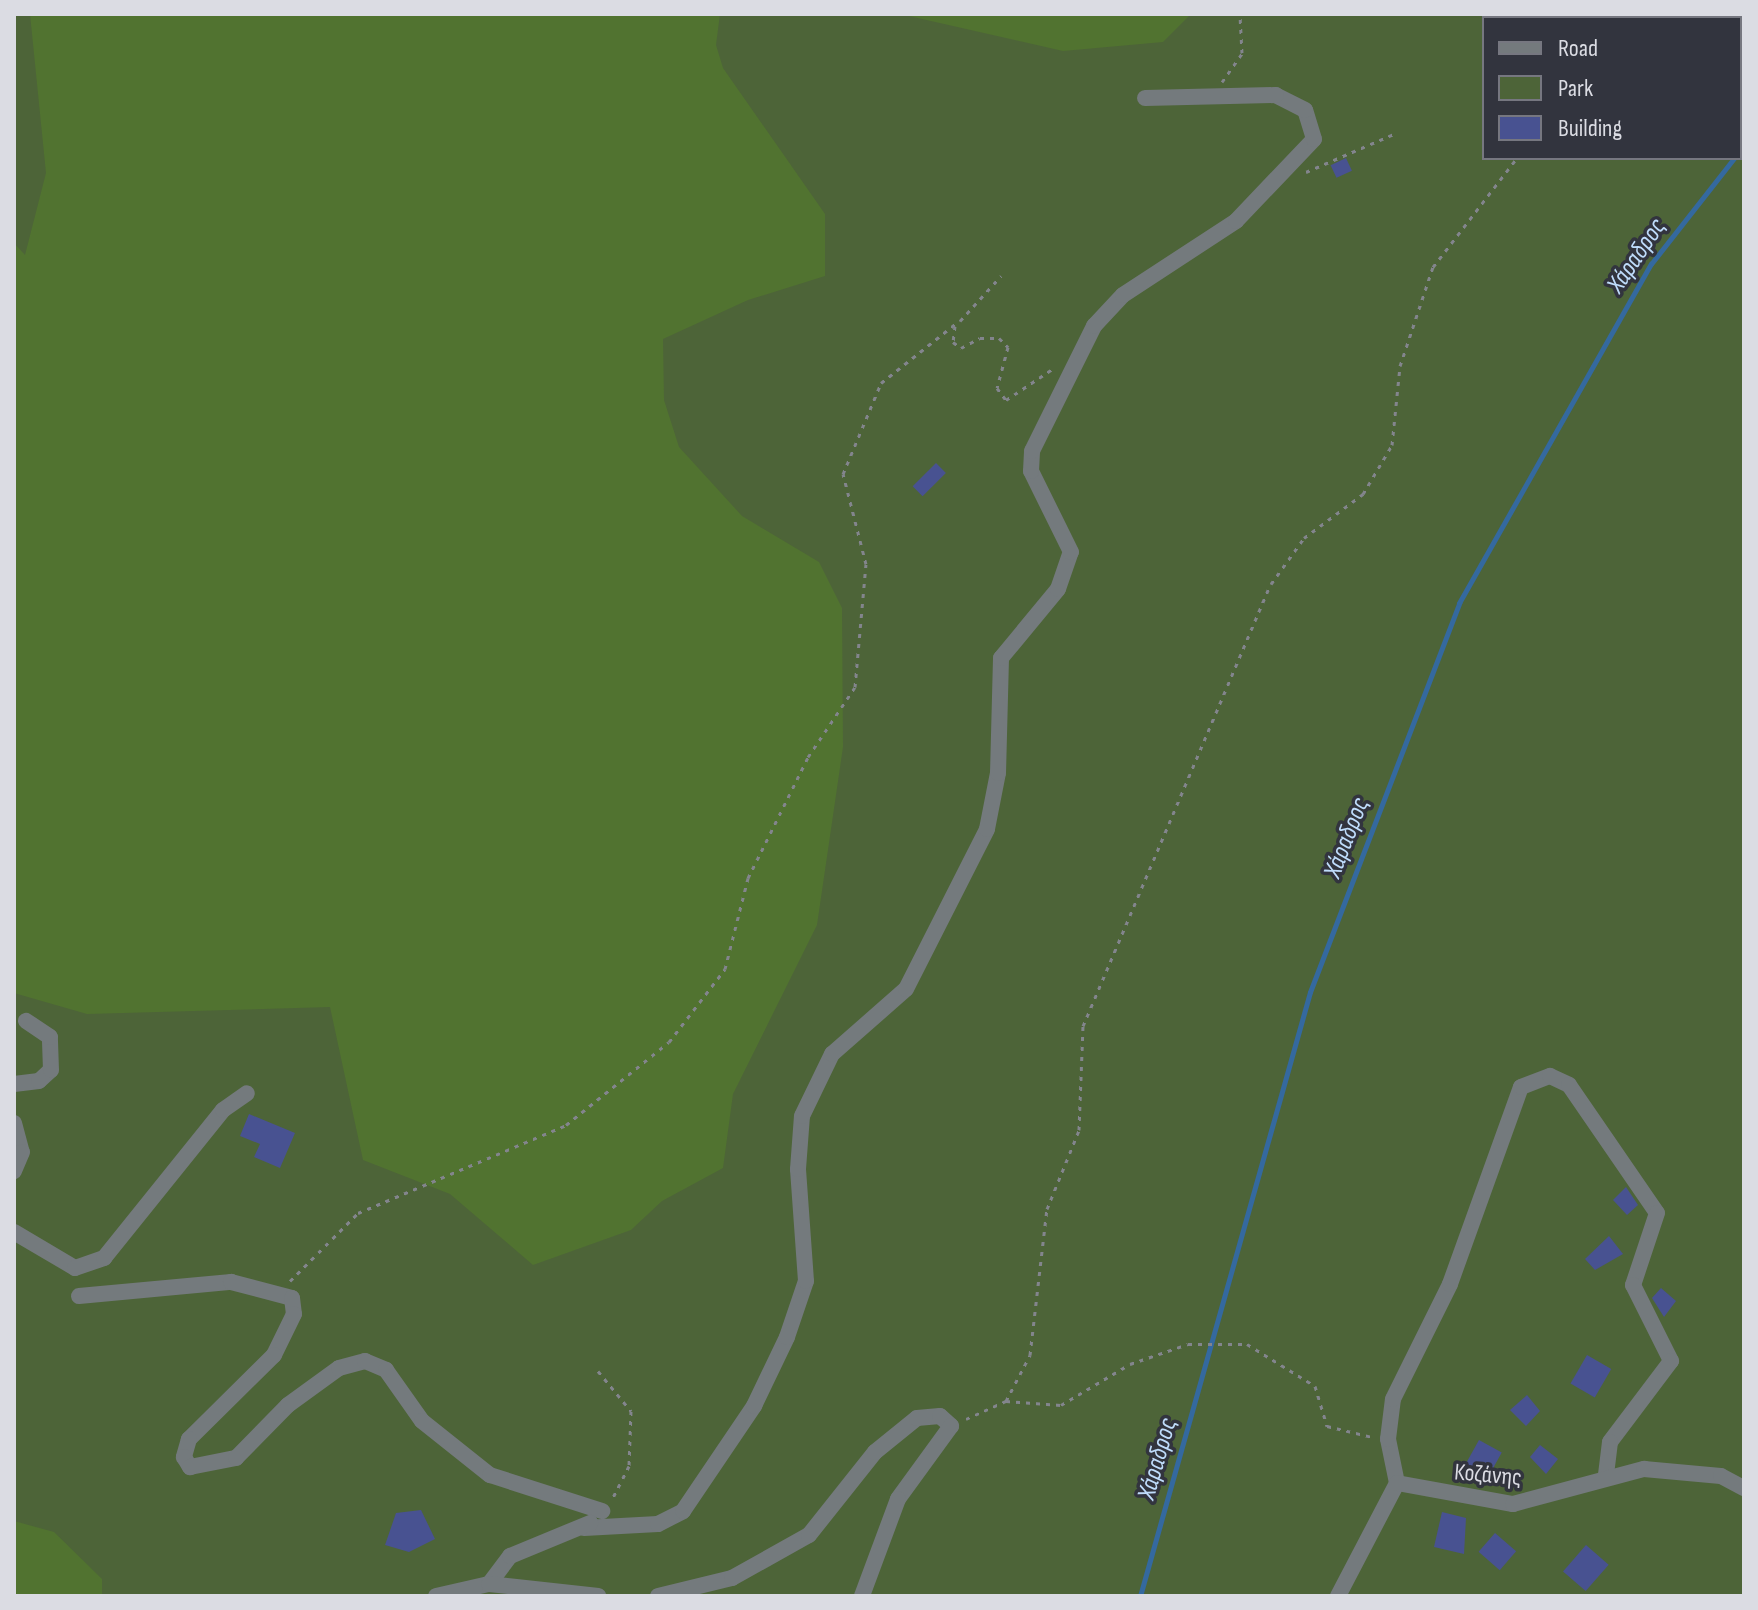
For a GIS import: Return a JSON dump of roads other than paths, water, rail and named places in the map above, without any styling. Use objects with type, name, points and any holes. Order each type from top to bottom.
[{"type":"street","points":[[489,1584],[510,1556],[584,1528],[631,1528],[683,1511],[754,1406],[787,1337],[806,1281],[797,1143],[810,1091],[832,1054],[906,989],[966,879],[994,804],[1001,658],[1067,571],[1067,536],[1030,461],[1074,370],[1112,304],[1236,221],[1314,139],[1311,118],[1291,100],[1212,93],[1145,98]]},
{"type":"street","points":[[14,1084],[39,1081],[51,1070],[50,1037],[26,1021]]},
{"type":"street","points":[[1338,1596],[1397,1483],[1388,1439],[1393,1399],[1450,1284],[1514,1102],[1529,1079],[1550,1076],[1569,1085],[1657,1213],[1633,1285],[1671,1361],[1610,1442],[1606,1475]]},
{"type":"street","points":[[14,1232],[66,1266],[104,1258],[223,1110],[247,1093]]},
{"type":"street","points":[[14,1123],[22,1138],[14,1171]]},
{"type":"street","points":[[79,1296],[192,1282],[282,1290],[294,1314],[274,1355],[189,1439],[184,1457],[190,1467],[236,1458],[288,1405],[339,1368],[365,1361],[386,1370],[422,1421],[490,1475],[602,1511],[584,1528]]},
{"type":"street","points":[[658,1596],[705,1588],[763,1563],[819,1526],[875,1452],[908,1424],[931,1415],[951,1426],[898,1499],[862,1596]]},
{"type":"street","name":"Κοζάνης","points":[[1397,1483],[1513,1504],[1606,1475],[1686,1470],[1744,1488]]},
{"type":"street","points":[[436,1596],[489,1584],[598,1596]]},
{"type":"waterway","name":"Χάραδρος","points":[[1140,1596],[1310,992],[1459,603],[1651,264],[1732,160]]}]
